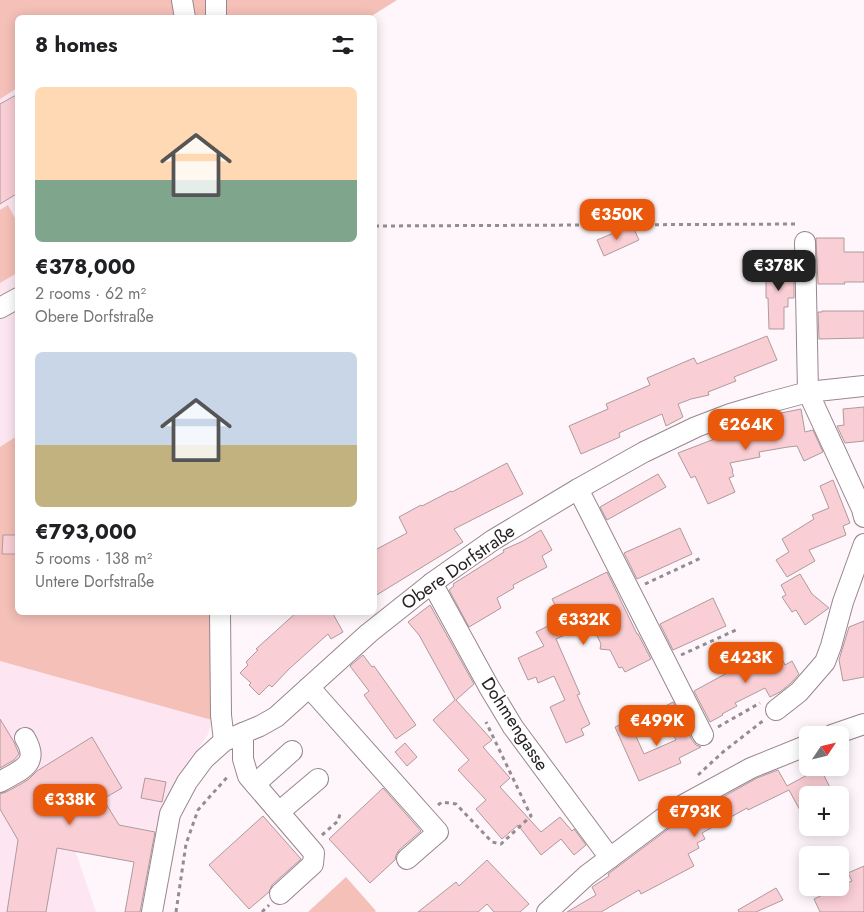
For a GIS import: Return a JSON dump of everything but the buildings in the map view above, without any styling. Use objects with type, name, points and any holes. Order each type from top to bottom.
[{"type":"street","points":[[182,0],[184,15]]},
{"type":"street","points":[[216,0],[216,15]]},
{"type":"street","points":[[805,242],[808,392],[864,517]]},
{"type":"street","points":[[0,308],[15,300]]},
{"type":"street","name":"Obere Dorfstraße","points":[[152,912],[170,814],[187,782],[204,759],[224,742],[276,717],[369,633],[432,583],[493,540],[578,489],[644,452],[696,427],[757,406],[808,392],[864,386]]},
{"type":"street","points":[[578,489],[667,661],[711,731]]},
{"type":"street","points":[[771,705],[799,692],[825,662],[843,602],[864,544]]},
{"type":"street","name":"Dohmengasse","points":[[432,583],[513,727],[610,858]]},
{"type":"street","points":[[220,615],[221,714],[224,742]]},
{"type":"street","points":[[309,687],[438,832],[407,859]]},
{"type":"street","points":[[849,729],[864,724]]},
{"type":"street","points":[[244,733],[243,759],[248,776],[314,853],[313,864],[280,894]]},
{"type":"street","points":[[0,782],[28,765],[32,755],[31,747],[26,738]]},
{"type":"street","points":[[546,912],[587,875],[674,810],[751,768],[799,748]]},
{"type":"street","points":[[254,784],[292,751]]},
{"type":"street","points":[[279,812],[318,779]]},
{"type":"path","points":[[377,226],[807,224],[805,242]]},
{"type":"path","points":[[630,590],[701,558]]},
{"type":"path","points":[[667,661],[736,630]]},
{"type":"path","points":[[711,731],[771,705]]},
{"type":"path","points":[[706,767],[771,705]]},
{"type":"path","points":[[424,816],[442,802],[456,804],[492,842],[500,844],[531,816],[486,722]]},
{"type":"path","points":[[176,912],[186,844],[198,810],[243,759]]},
{"type":"path","points":[[309,847],[338,822],[340,814]]},
{"type":"shaded area","points":[[0,0],[205,0],[206,15],[15,15],[15,89],[0,99]]},
{"type":"shaded area","points":[[12,0],[17,15],[15,15],[15,615],[23,615],[212,720],[208,734],[191,760],[158,832],[82,817],[75,850],[96,912],[0,912],[0,3]]},
{"type":"shaded area","points":[[224,0],[397,0],[373,15],[224,15]]},
{"type":"shaded area","points":[[8,205],[15,218],[15,274],[0,283],[0,210]]},
{"type":"shaded area","points":[[15,437],[15,615],[212,615],[212,720],[0,661],[0,447]]},
{"type":"shaded area","points":[[346,877],[375,912],[308,912]]}]
